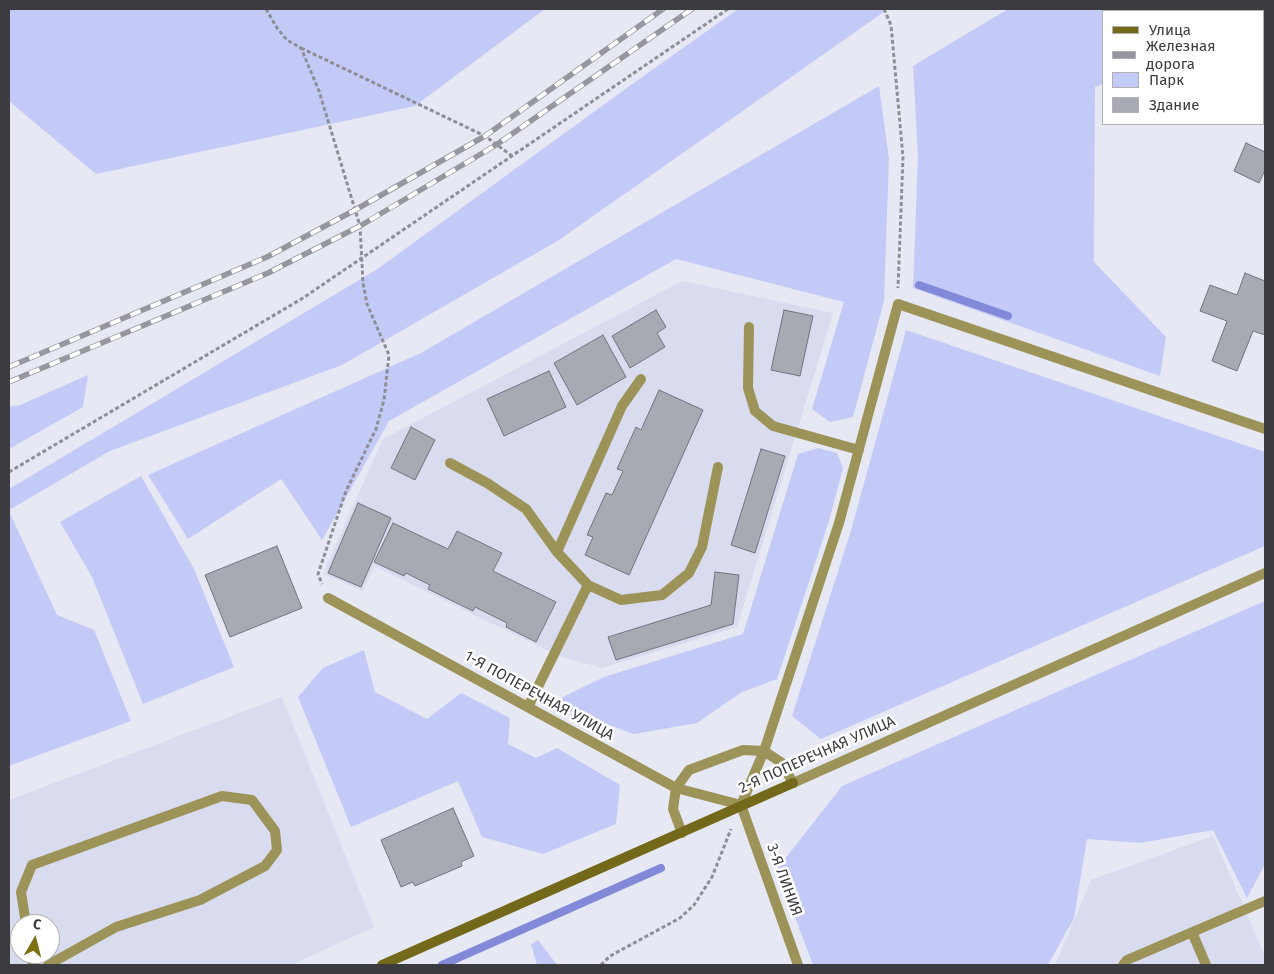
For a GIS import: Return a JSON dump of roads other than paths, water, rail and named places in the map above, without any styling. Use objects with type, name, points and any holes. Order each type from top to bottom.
[{"type":"street","points":[[741,805],[764,751],[839,524],[898,304],[1265,429]]},
{"type":"street","points":[[749,327],[748,388],[755,411],[773,426],[858,450]]},
{"type":"street","points":[[557,552],[622,406],[642,379]]},
{"type":"street","points":[[450,463],[487,483],[526,509],[557,552],[588,585],[620,600],[662,595],[689,574],[702,547],[718,467]]},
{"type":"street","name":"2-Я ПОПЕРЕЧНАЯ УЛИЦА","points":[[382,965],[397,962],[741,805],[1265,573]]},
{"type":"street","points":[[528,708],[588,585]]},
{"type":"street","name":"1-Я ПОПЕРЕЧНАЯ УЛИЦА","points":[[328,598],[676,788],[741,805]]},
{"type":"street","points":[[682,833],[673,809],[676,788],[689,770],[744,750],[764,751],[782,763],[793,782]]},
{"type":"street","points":[[24,914],[21,892],[32,865],[222,796],[252,800],[275,831],[277,850],[265,866],[200,900],[116,927],[60,958]]},
{"type":"street","name":"3-Я ЛИНИЯ","points":[[741,805],[798,965]]},
{"type":"street","points":[[1123,965],[1127,960],[1265,901]]},
{"type":"street","points":[[1192,932],[1206,965]]},
{"type":"waterway","points":[[919,285],[1008,316]]},
{"type":"waterway","points":[[442,965],[661,868]]},
{"type":"railway","points":[[9,367],[267,257],[355,210],[485,136],[663,9]]},
{"type":"railway","points":[[9,382],[268,273],[360,226],[496,145],[692,9]]}]
